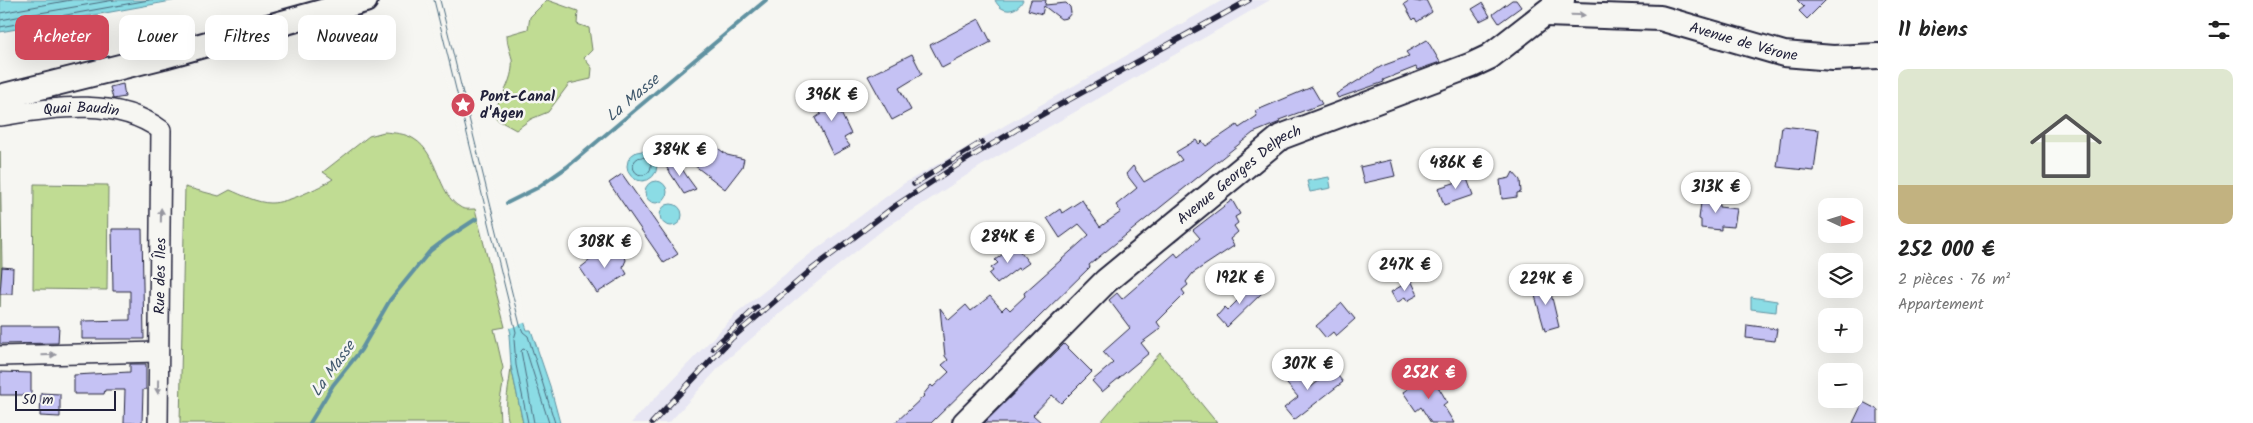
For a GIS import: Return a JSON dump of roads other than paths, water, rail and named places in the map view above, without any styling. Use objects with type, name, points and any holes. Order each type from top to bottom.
[{"type":"main road","points":[[0,97],[164,56],[365,0]]},
{"type":"main road","name":"Avenue de Vérone","points":[[1554,7],[1599,4],[1660,18],[1784,54],[1807,57],[1878,56]]},
{"type":"main road","name":"Avenue Georges Delpech","points":[[965,423],[1106,281],[1281,137],[1472,66],[1489,57],[1554,7]]},
{"type":"main road","points":[[951,423],[1092,284],[1244,156],[1281,137]]},
{"type":"street","name":"Quai Baudin","points":[[0,116],[44,109],[84,107],[134,114],[160,130]]},
{"type":"street","name":"Rue des Îles","points":[[158,423],[160,130]]},
{"type":"street","points":[[0,356],[158,352]]},
{"type":"water","points":[[0,0],[177,0],[94,15],[15,15],[15,29],[0,32]]},
{"type":"water","points":[[429,0],[525,324],[527,330],[531,330],[560,423],[523,423],[511,366],[509,335],[511,334]]},
{"type":"water","points":[[995,0],[1023,0],[1017,7],[1005,10]]},
{"type":"water","points":[[642,151],[652,156],[657,166],[652,176],[642,181],[632,176],[627,166],[632,156]]},
{"type":"water","points":[[1329,177],[1331,188],[1310,192],[1307,181]]},
{"type":"water","points":[[656,181],[666,188],[667,192],[660,202],[656,203],[646,196],[645,192],[652,182]]},
{"type":"water","points":[[671,204],[681,211],[682,215],[675,225],[671,226],[661,219],[660,215],[667,205]]},
{"type":"water","points":[[1751,297],[1777,301],[1776,312],[1751,309]]},
{"type":"waterway","name":"La Masse","points":[[507,203],[537,188],[567,167],[766,0]]},
{"type":"waterway","name":"La Masse","points":[[310,423],[333,385],[361,350],[390,300],[430,251],[476,219]]},
{"type":"railway","points":[[652,423],[731,339],[811,270],[895,206],[959,164],[1034,119],[1249,0]]},
{"type":"railway","points":[[914,184],[982,142]]},
{"type":"railway","points":[[713,348],[757,307]]},
{"type":"place","name":"Pont-Canal d'Agen","points":[[463,105]]}]
